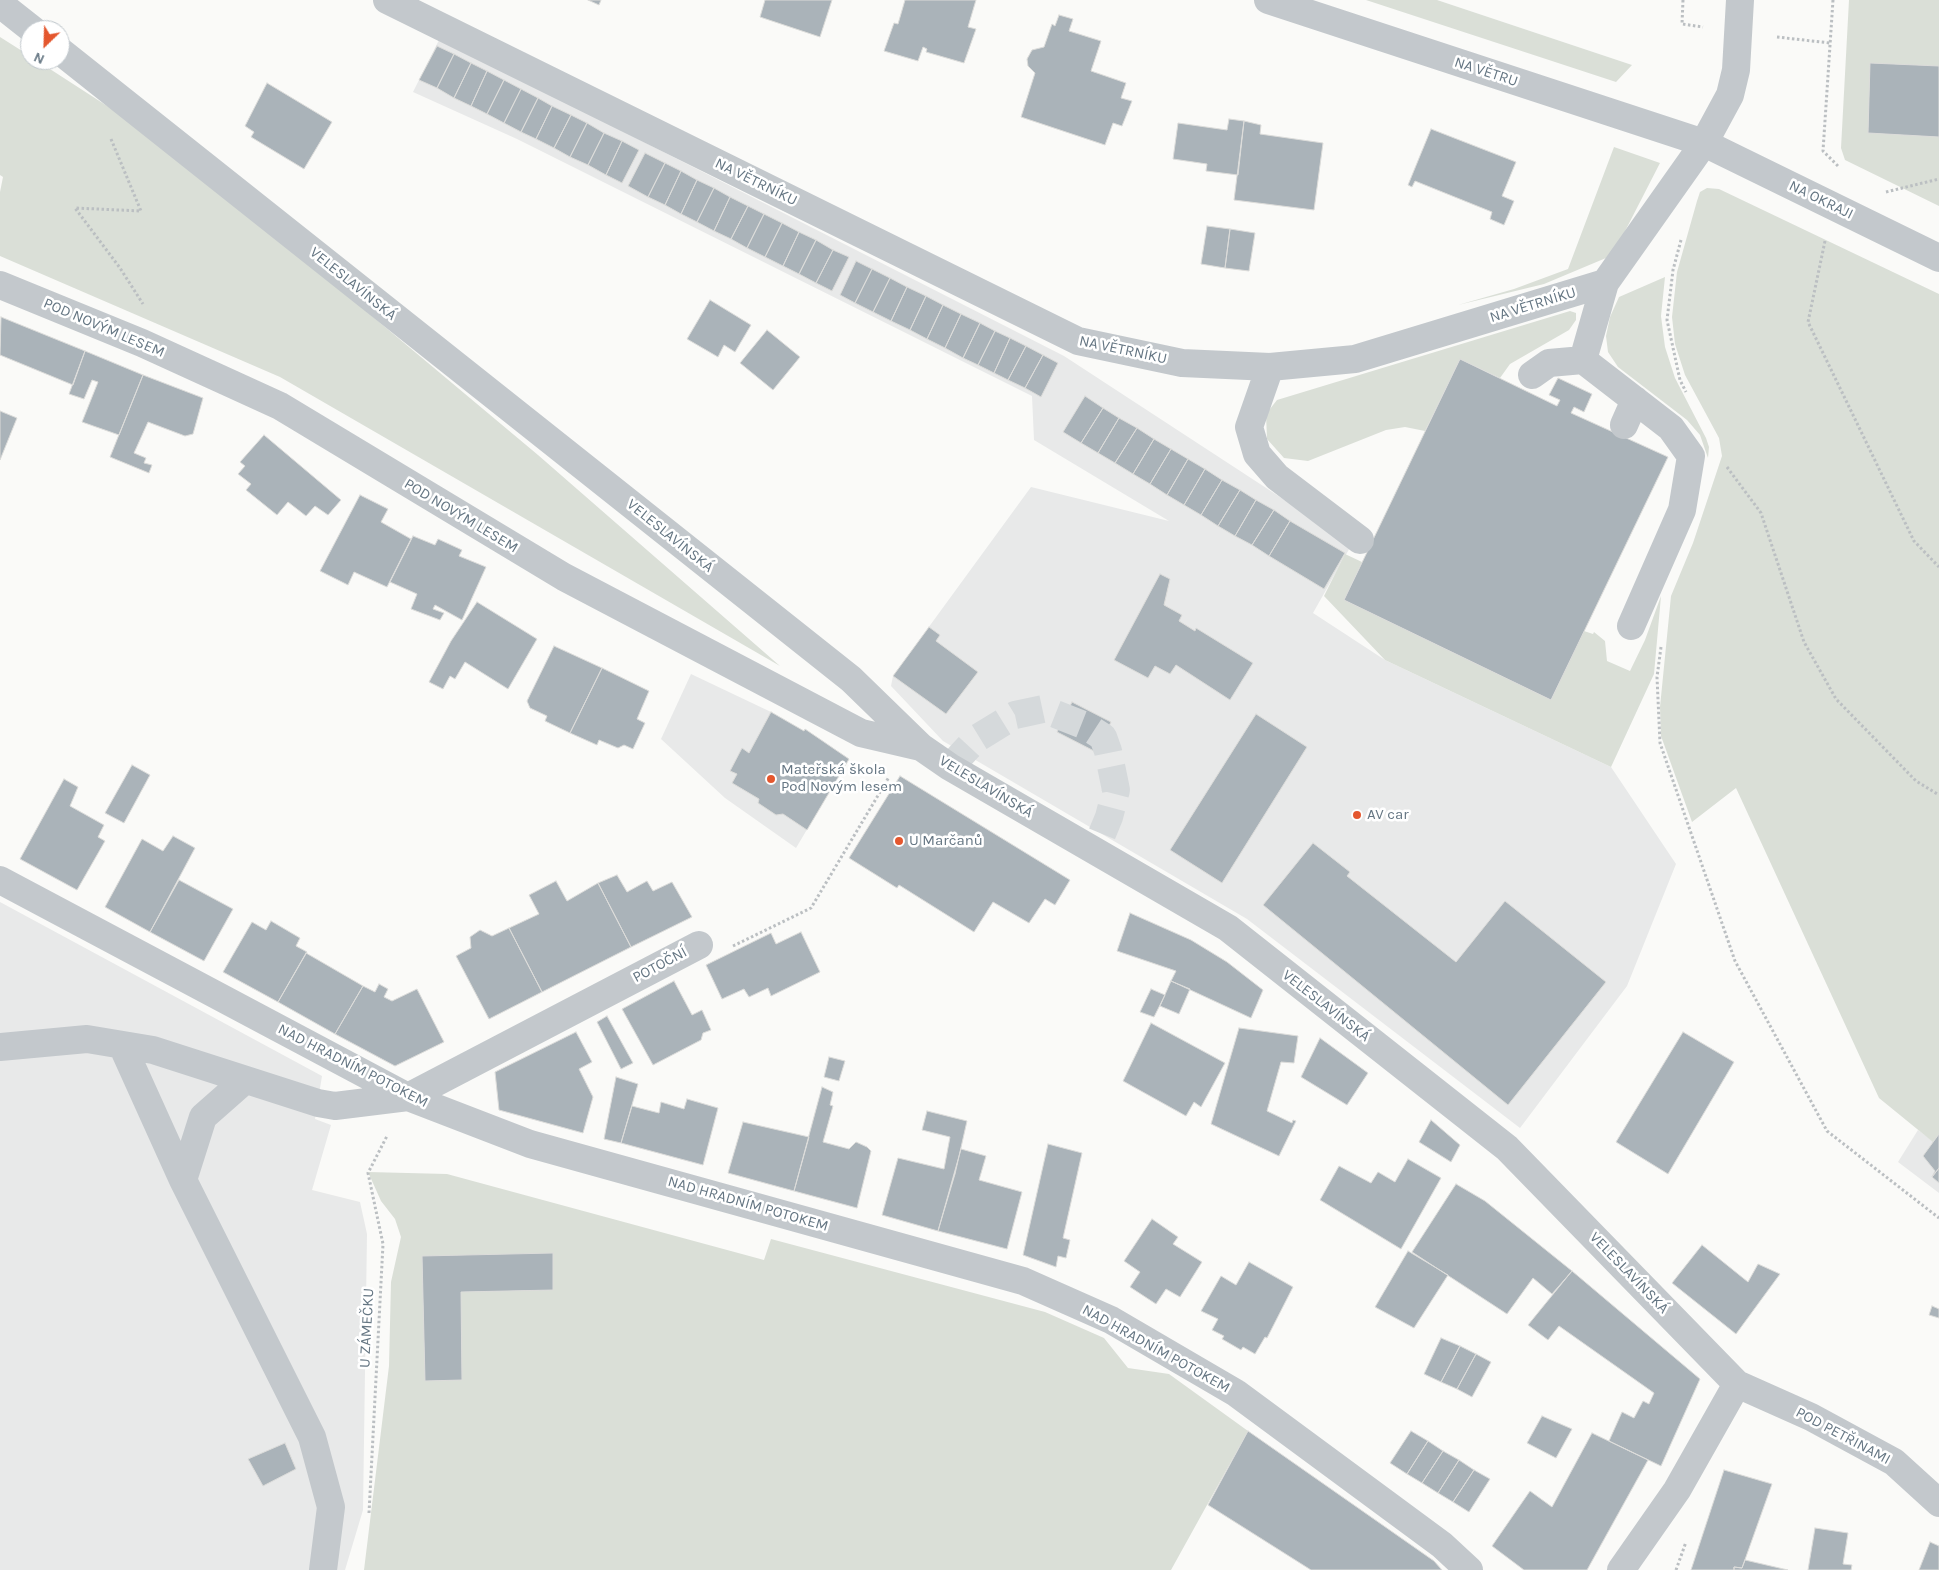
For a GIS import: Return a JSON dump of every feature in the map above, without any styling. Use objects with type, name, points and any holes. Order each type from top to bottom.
[{"type":"street","name":"NA VĚTRNÍKU","points":[[387,0],[1078,341],[1182,362],[1270,367],[1355,359],[1605,283]]},
{"type":"street","name":"NA VĚTRU","points":[[1268,0],[1704,143]]},
{"type":"street","points":[[1583,360],[1605,283],[1704,143],[1730,95],[1736,70],[1740,0]]},
{"type":"street","points":[[0,4],[20,20]]},
{"type":"street","name":"VELESLAVÍNSKÁ","points":[[70,59],[851,679],[921,746],[950,767],[1228,928],[1507,1148],[1737,1384]]},
{"type":"street","name":"NA OKRAJI","points":[[1704,143],[1939,258]]},
{"type":"street","name":"POD NOVÝM LESEM","points":[[0,285],[142,342],[280,406],[564,577],[861,734],[921,746]]},
{"type":"street","points":[[1532,375],[1549,363],[1583,360],[1671,428],[1691,456],[1682,510],[1631,626]]},
{"type":"street","points":[[1270,367],[1249,427],[1257,454],[1276,477],[1360,540]]},
{"type":"street","points":[[1624,425],[1635,400]]},
{"type":"street","name":"NAD HRADNÍM POTOKEM","points":[[0,880],[408,1097],[530,1144],[1023,1280],[1094,1312],[1236,1393],[1442,1545],[1469,1570]]},
{"type":"street","name":"POTOČNÍ","points":[[408,1097],[700,944]]},
{"type":"street","points":[[0,1047],[87,1038],[153,1050],[318,1103],[335,1106],[408,1097]]},
{"type":"street","points":[[122,1045],[184,1180],[312,1437],[331,1507],[323,1570]]},
{"type":"street","points":[[184,1180],[203,1117],[245,1080]]},
{"type":"street","points":[[1621,1570],[1677,1490],[1737,1384]]},
{"type":"street","name":"POD PETŘINAMI","points":[[1737,1384],[1811,1417],[1894,1462],[1939,1503]]},
{"type":"path","points":[[1683,0],[1682,24],[1706,27]]},
{"type":"path","points":[[1823,151],[1833,0]]},
{"type":"path","points":[[1777,38],[1830,43]]},
{"type":"path","points":[[108,132],[141,212],[76,208],[120,268],[143,304],[142,342]]},
{"type":"path","points":[[1885,192],[1939,179]]},
{"type":"path","points":[[1683,233],[1673,270],[1667,320],[1680,380],[1689,397]]},
{"type":"path","points":[[1827,234],[1808,322],[1914,541],[1939,567]]},
{"type":"path","points":[[1726,466],[1761,513],[1804,642],[1836,699],[1916,781],[1939,795]]},
{"type":"path","points":[[1662,642],[1657,677],[1660,743],[1735,962],[1827,1131],[1939,1218]]},
{"type":"path","name":"POTOČNÍ","points":[[700,944],[704,960],[811,908],[889,777],[921,746]]},
{"type":"path","name":"U ZÁMEČKU","points":[[368,1518],[383,1244],[368,1173],[408,1097]]},
{"type":"shaded area","points":[[1366,0],[1437,0],[1632,65],[1616,82]]},
{"type":"shaded area","points":[[1849,0],[1939,0],[1939,66],[1870,63],[1868,133],[1939,137],[1939,206],[1845,160],[1841,148]]},
{"type":"shaded area","points":[[0,37],[20,50],[20,70],[51,70],[118,113],[348,296],[538,455],[780,666],[280,377],[0,256],[0,192],[3,177],[0,175]]},
{"type":"shaded area","name":"AV car","points":[[440,38],[1064,356],[1352,544],[1313,613],[1385,660],[1611,767],[1676,864],[1627,986],[1520,1128],[1247,919],[943,741],[891,686],[893,676],[1031,487],[1169,521],[1034,440],[1032,396],[517,139],[413,92]]},
{"type":"shaded area","points":[[1614,147],[1660,163],[1621,239],[1606,258],[1544,284],[1458,305],[1514,289],[1568,269]]},
{"type":"shaded area","points":[[1707,188],[1719,189],[1939,294],[1939,1134],[1933,1142],[1879,1098],[1736,788],[1692,822],[1661,736],[1660,707],[1671,596],[1693,543],[1722,456],[1719,438],[1685,375],[1675,344],[1672,317],[1677,272],[1700,192]]},
{"type":"shaded area","points":[[1665,277],[1661,316],[1665,347],[1675,378],[1706,438],[1709,447],[1708,458],[1700,435],[1687,420],[1618,367],[1608,352],[1606,336],[1610,317],[1619,297]]},
{"type":"shaded area","points":[[1570,311],[1576,313],[1576,320],[1569,330],[1510,364],[1500,378],[1460,359],[1425,431],[1405,427],[1386,430],[1308,461],[1284,458],[1267,439],[1266,414],[1277,400]]},
{"type":"shaded area","points":[[1345,554],[1362,562],[1344,600],[1551,700],[1584,631],[1593,634],[1594,632],[1605,641],[1607,661],[1630,671],[1645,640],[1661,596],[1654,674],[1611,767],[1385,660],[1324,596]]},
{"type":"shaded area","name":"Mateřská škola Pod Novým lesem","points":[[691,674],[771,712],[804,731],[805,729],[849,759],[796,848],[725,798],[661,739]]},
{"type":"shaded area","points":[[0,902],[322,1076],[315,1119],[331,1125],[312,1190],[360,1202],[367,1234],[363,1510],[345,1570],[0,1570]]},
{"type":"shaded area","points":[[1918,1130],[1933,1141],[1939,1134],[1939,1193],[1898,1162]]},
{"type":"shaded area","points":[[368,1172],[447,1174],[764,1260],[771,1239],[1045,1312],[1104,1338],[1128,1368],[1169,1374],[1248,1431],[1171,1570],[364,1570],[389,1366],[391,1282],[401,1237],[395,1219],[381,1201]],"holes":[[[553,1254],[553,1290],[461,1292],[462,1380],[425,1381],[422,1256]]]},
{"type":"building","points":[[588,0],[601,0],[599,5]]},
{"type":"building","points":[[765,0],[832,0],[820,37],[760,17]]},
{"type":"building","points":[[905,0],[976,0],[968,27],[976,29],[964,63],[926,52],[927,49],[923,47],[918,61],[884,51],[894,23],[898,24]]},
{"type":"building","points":[[1059,15],[1073,19],[1069,31],[1101,41],[1091,71],[1126,83],[1121,98],[1132,101],[1122,126],[1113,123],[1105,145],[1021,117],[1035,73],[1028,66],[1027,59],[1032,50],[1044,47],[1052,24],[1055,26]]},
{"type":"building","points":[[437,46],[454,54],[437,88],[419,80]]},
{"type":"building","points":[[454,54],[471,63],[454,98],[437,88]]},
{"type":"building","points":[[471,63],[487,71],[471,106],[454,98]]},
{"type":"building","points":[[1870,63],[1939,66],[1939,137],[1868,133]]},
{"type":"building","points":[[487,71],[504,80],[487,114],[471,106]]},
{"type":"building","points":[[504,80],[521,89],[504,123],[487,114]]},
{"type":"building","points":[[267,83],[332,122],[304,169],[251,137],[254,132],[245,126]]},
{"type":"building","points":[[521,89],[538,98],[521,132],[504,123]]},
{"type":"building","points":[[538,98],[552,106],[536,139],[521,132]]},
{"type":"building","points":[[552,106],[571,115],[554,148],[536,139]]},
{"type":"building","points":[[571,115],[587,123],[570,157],[554,148]]},
{"type":"building","points":[[1229,119],[1244,121],[1238,175],[1206,171],[1207,164],[1173,159],[1178,123],[1227,130]]},
{"type":"building","points":[[1244,121],[1261,125],[1260,134],[1323,143],[1314,210],[1234,200]]},
{"type":"building","points":[[587,123],[604,133],[588,165],[570,157]]},
{"type":"building","points":[[1431,129],[1516,162],[1502,196],[1514,201],[1504,225],[1490,219],[1492,212],[1415,181],[1412,187],[1408,185]]},
{"type":"building","points":[[604,133],[622,141],[606,175],[588,165]]},
{"type":"building","points":[[622,141],[639,150],[622,183],[606,175]]},
{"type":"building","points":[[645,153],[665,163],[648,197],[628,186]]},
{"type":"building","points":[[665,163],[681,171],[665,205],[648,197]]},
{"type":"building","points":[[681,171],[697,180],[681,214],[665,205]]},
{"type":"building","points":[[697,180],[714,188],[697,222],[681,214]]},
{"type":"building","points":[[714,188],[730,197],[714,231],[697,222]]},
{"type":"building","points":[[730,197],[748,206],[731,239],[714,231]]},
{"type":"building","points":[[748,206],[764,214],[747,248],[731,239]]},
{"type":"building","points":[[764,214],[782,223],[765,257],[747,248]]},
{"type":"building","points":[[782,223],[799,232],[783,266],[765,257]]},
{"type":"building","points":[[1207,226],[1230,229],[1225,268],[1201,264]]},
{"type":"building","points":[[1230,229],[1255,233],[1249,271],[1225,268]]},
{"type":"building","points":[[799,232],[816,240],[799,274],[783,266]]},
{"type":"building","points":[[816,240],[833,250],[816,283],[799,274]]},
{"type":"building","points":[[833,250],[849,257],[832,291],[816,283]]},
{"type":"building","points":[[856,261],[872,269],[855,303],[840,295]]},
{"type":"building","points":[[872,269],[890,278],[873,312],[855,303]]},
{"type":"building","points":[[890,278],[907,287],[891,321],[873,312]]},
{"type":"building","points":[[907,287],[926,296],[910,330],[891,321]]},
{"type":"building","points":[[926,296],[943,305],[927,339],[910,330]]},
{"type":"building","points":[[710,300],[751,325],[735,352],[724,345],[718,357],[687,339]]},
{"type":"building","points":[[943,305],[961,314],[945,348],[927,339]]},
{"type":"building","points":[[961,314],[980,323],[963,358],[945,348]]},
{"type":"building","points":[[1,317],[85,351],[73,385],[0,355]]},
{"type":"building","points":[[980,323],[995,331],[978,365],[963,358]]},
{"type":"building","points":[[767,330],[800,357],[773,390],[740,363]]},
{"type":"building","points":[[995,331],[1010,338],[994,373],[978,365]]},
{"type":"building","points":[[1010,338],[1026,346],[1008,380],[994,373]]},
{"type":"building","points":[[1026,346],[1043,355],[1025,388],[1008,380]]},
{"type":"building","points":[[85,351],[143,375],[119,435],[82,422],[98,382],[92,380],[84,399],[69,394]]},
{"type":"building","points":[[1043,355],[1058,363],[1041,397],[1025,388]]},
{"type":"building","points":[[1460,359],[1557,406],[1560,400],[1549,395],[1558,378],[1592,394],[1584,412],[1574,407],[1571,413],[1668,457],[1551,700],[1344,600]]},
{"type":"building","points":[[143,375],[203,398],[193,434],[185,436],[148,422],[134,453],[146,458],[144,463],[152,465],[149,473],[110,457]]},
{"type":"building","points":[[1085,396],[1103,408],[1081,443],[1063,432]]},
{"type":"building","points":[[1103,408],[1119,418],[1098,453],[1081,443]]},
{"type":"building","points":[[0,411],[17,418],[0,460]]},
{"type":"building","points":[[1119,418],[1137,428],[1115,463],[1098,453]]},
{"type":"building","points":[[1137,428],[1154,439],[1133,474],[1115,463]]},
{"type":"building","points":[[264,435],[341,500],[328,515],[315,506],[306,516],[288,502],[277,515],[246,490],[251,484],[238,474],[245,466],[240,462]]},
{"type":"building","points":[[1154,439],[1171,449],[1150,484],[1133,474]]},
{"type":"building","points":[[1171,449],[1188,459],[1167,495],[1150,484]]},
{"type":"building","points":[[1188,459],[1205,469],[1184,505],[1167,495]]},
{"type":"building","points":[[1205,469],[1222,480],[1201,515],[1184,505]]},
{"type":"building","points":[[1222,480],[1240,490],[1218,526],[1201,515]]},
{"type":"building","points":[[1240,490],[1256,500],[1235,536],[1218,526]]},
{"type":"building","points":[[360,495],[388,509],[381,522],[411,539],[387,587],[354,572],[348,585],[320,571]]},
{"type":"building","points":[[1256,500],[1274,510],[1252,545],[1235,536]]},
{"type":"building","points":[[1274,510],[1290,521],[1269,556],[1252,545]]},
{"type":"building","points":[[1290,521],[1345,553],[1324,589],[1269,556]]},
{"type":"building","points":[[413,536],[435,545],[438,539],[462,550],[459,556],[486,567],[462,620],[435,605],[433,609],[444,613],[440,620],[411,609],[417,594],[390,582]]},
{"type":"building","points":[[1160,574],[1170,579],[1164,605],[1182,615],[1179,621],[1195,631],[1196,628],[1253,663],[1230,700],[1176,665],[1170,674],[1155,666],[1148,678],[1114,660]]},
{"type":"building","points":[[477,602],[537,639],[508,689],[465,662],[455,679],[450,676],[443,689],[429,682],[451,641]]},
{"type":"building","points":[[929,627],[940,635],[936,641],[978,672],[946,714],[893,676]]},
{"type":"building","points":[[554,646],[602,668],[570,733],[545,721],[547,716],[530,708],[527,701]]},
{"type":"building","points":[[602,668],[649,691],[637,719],[645,723],[633,749],[624,745],[618,748],[599,740],[597,745],[570,733]]},
{"type":"building","points":[[1072,702],[1111,722],[1096,752],[1057,732]]},
{"type":"building","points":[[771,712],[804,731],[805,729],[849,759],[807,830],[783,814],[776,815],[758,803],[759,799],[732,783],[737,774],[730,771],[742,748],[749,753]]},
{"type":"building","points":[[1256,714],[1307,747],[1222,883],[1170,850]]},
{"type":"building","points":[[132,765],[150,775],[124,823],[105,813]]},
{"type":"building","points":[[900,776],[1070,880],[1055,905],[1045,899],[1029,923],[993,902],[974,932],[899,885],[897,888],[849,858]]},
{"type":"building","points":[[64,779],[78,787],[70,806],[104,825],[98,837],[105,841],[77,890],[20,859]]},
{"type":"building","points":[[173,836],[195,848],[150,932],[105,907],[142,839],[163,851]]},
{"type":"building","points":[[1313,843],[1350,872],[1347,876],[1456,962],[1505,901],[1606,982],[1508,1105],[1263,905]]},
{"type":"building","points":[[617,875],[627,892],[647,881],[653,891],[672,882],[692,917],[631,947],[598,883]]},
{"type":"building","points":[[179,880],[233,909],[204,961],[150,932]]},
{"type":"building","points":[[556,881],[567,901],[598,883],[631,947],[542,992],[509,928],[539,914],[529,895]]},
{"type":"building","points":[[1130,913],[1191,940],[1227,962],[1263,990],[1251,1018],[1171,981],[1176,971],[1117,951]]},
{"type":"building","points":[[271,921],[300,938],[296,946],[307,952],[278,1002],[223,972],[252,922],[266,930]]},
{"type":"building","points":[[509,928],[542,992],[489,1019],[456,956],[471,948],[470,937],[480,930],[492,936]]},
{"type":"building","points":[[801,932],[820,972],[771,996],[768,988],[749,997],[744,989],[722,999],[706,965],[771,933],[776,944]]},
{"type":"building","points":[[306,953],[363,986],[335,1034],[278,1002]]},
{"type":"building","points":[[674,981],[692,1015],[702,1010],[711,1030],[703,1033],[701,1040],[653,1065],[622,1009]]},
{"type":"building","points":[[1171,981],[1190,989],[1179,1014],[1160,1006]]},
{"type":"building","points":[[379,984],[388,989],[384,997],[392,1001],[417,989],[444,1042],[395,1066],[335,1034],[363,986],[375,992]]},
{"type":"building","points":[[1151,989],[1165,995],[1154,1017],[1140,1012]]},
{"type":"building","points":[[607,1016],[633,1063],[621,1069],[597,1022]]},
{"type":"building","points":[[1151,1023],[1225,1063],[1201,1107],[1194,1102],[1186,1116],[1123,1081]]},
{"type":"building","points":[[1239,1028],[1298,1036],[1294,1063],[1281,1062],[1267,1111],[1292,1123],[1293,1120],[1296,1121],[1279,1156],[1211,1124]]},
{"type":"building","points":[[576,1032],[592,1062],[579,1069],[593,1097],[583,1133],[499,1110],[495,1072]]},
{"type":"building","points":[[1683,1032],[1734,1062],[1668,1174],[1616,1142]]},
{"type":"building","points":[[1320,1038],[1368,1073],[1347,1105],[1301,1077]]},
{"type":"building","points":[[829,1057],[845,1061],[839,1081],[824,1077]]},
{"type":"building","points":[[616,1077],[638,1084],[621,1143],[604,1139]]},
{"type":"building","points":[[822,1087],[833,1092],[830,1105],[833,1106],[823,1142],[849,1149],[856,1142],[871,1151],[857,1208],[794,1191]]},
{"type":"building","points":[[687,1099],[718,1108],[703,1165],[621,1143],[632,1106],[659,1113],[661,1102],[684,1109]]},
{"type":"building","points":[[927,1111],[967,1121],[955,1174],[938,1231],[882,1215],[898,1158],[944,1169],[950,1137],[922,1130]]},
{"type":"building","points":[[1431,1120],[1460,1145],[1451,1162],[1419,1142]]},
{"type":"building","points":[[743,1122],[809,1137],[794,1191],[728,1173]]},
{"type":"building","points":[[1939,1134],[1939,1168],[1932,1177],[1935,1171],[1923,1156]]},
{"type":"building","points":[[1048,1144],[1082,1153],[1063,1238],[1070,1240],[1066,1258],[1058,1256],[1056,1267],[1023,1255]]},
{"type":"building","points":[[961,1149],[986,1156],[979,1180],[1022,1192],[1007,1249],[938,1231]]},
{"type":"building","points":[[1408,1159],[1441,1178],[1401,1249],[1320,1200],[1339,1166],[1371,1183],[1378,1172],[1395,1182]]},
{"type":"building","points":[[1939,1168],[1939,1183],[1932,1177]]},
{"type":"building","points":[[1456,1184],[1485,1201],[1572,1271],[1552,1294],[1533,1278],[1507,1314],[1412,1252]]},
{"type":"building","points":[[1152,1219],[1178,1237],[1173,1244],[1202,1262],[1180,1297],[1166,1289],[1156,1304],[1130,1287],[1140,1272],[1124,1261]]},
{"type":"building","points":[[1702,1245],[1748,1282],[1758,1264],[1780,1274],[1736,1334],[1672,1283]]},
{"type":"building","points":[[1408,1251],[1448,1275],[1414,1328],[1375,1307]]},
{"type":"building","points":[[553,1253],[553,1290],[461,1292],[462,1380],[425,1381],[422,1256]]},
{"type":"building","points":[[1249,1262],[1293,1287],[1267,1338],[1265,1337],[1255,1354],[1243,1347],[1241,1350],[1222,1339],[1224,1336],[1212,1330],[1218,1319],[1201,1311],[1221,1276],[1236,1285]]},
{"type":"building","points":[[1572,1271],[1700,1379],[1661,1466],[1609,1441],[1622,1412],[1634,1418],[1643,1401],[1649,1404],[1654,1393],[1559,1326],[1548,1340],[1528,1325]]},
{"type":"building","points":[[1932,1306],[1939,1309],[1939,1318],[1929,1315]]},
{"type":"building","points":[[1441,1338],[1460,1346],[1441,1382],[1424,1374]]},
{"type":"building","points":[[1460,1346],[1476,1354],[1457,1389],[1441,1382]]},
{"type":"building","points":[[1476,1354],[1491,1362],[1472,1397],[1457,1389]]},
{"type":"building","points":[[1542,1416],[1572,1429],[1556,1458],[1527,1443]]},
{"type":"building","points":[[1248,1431],[1434,1561],[1442,1570],[1311,1570],[1208,1505]]},
{"type":"building","points":[[1411,1431],[1428,1441],[1407,1474],[1390,1463]]},
{"type":"building","points":[[1592,1433],[1648,1460],[1587,1570],[1524,1570],[1492,1546],[1530,1491],[1552,1507]]},
{"type":"building","points":[[1428,1441],[1443,1451],[1422,1483],[1407,1474]]},
{"type":"building","points":[[285,1443],[296,1469],[263,1486],[248,1459]]},
{"type":"building","points":[[1443,1451],[1459,1460],[1438,1493],[1422,1483]]},
{"type":"building","points":[[1459,1460],[1474,1470],[1453,1502],[1438,1493]]},
{"type":"building","points":[[1474,1470],[1490,1479],[1469,1512],[1453,1502]]},
{"type":"building","points":[[1724,1470],[1772,1484],[1742,1568],[1734,1567],[1734,1570],[1691,1570]]},
{"type":"building","points":[[1815,1528],[1848,1533],[1843,1564],[1852,1565],[1851,1570],[1808,1570]]},
{"type":"building","points":[[1930,1542],[1939,1546],[1939,1570],[1919,1570]]},
{"type":"building","points":[[1745,1560],[1788,1570],[1734,1570],[1734,1567],[1742,1568]]},
{"type":"tunnel","points":[[950,767],[976,739],[1015,715],[1043,709],[1086,726],[1103,737],[1108,751],[1116,790],[1109,817],[1095,851]]},
{"type":"place","name":"Mateřská škola Pod Novým lesem","points":[[771,779]]},
{"type":"place","name":"AV car","points":[[1357,815]]},
{"type":"place","name":"U Marčanů","points":[[899,841]]}]
